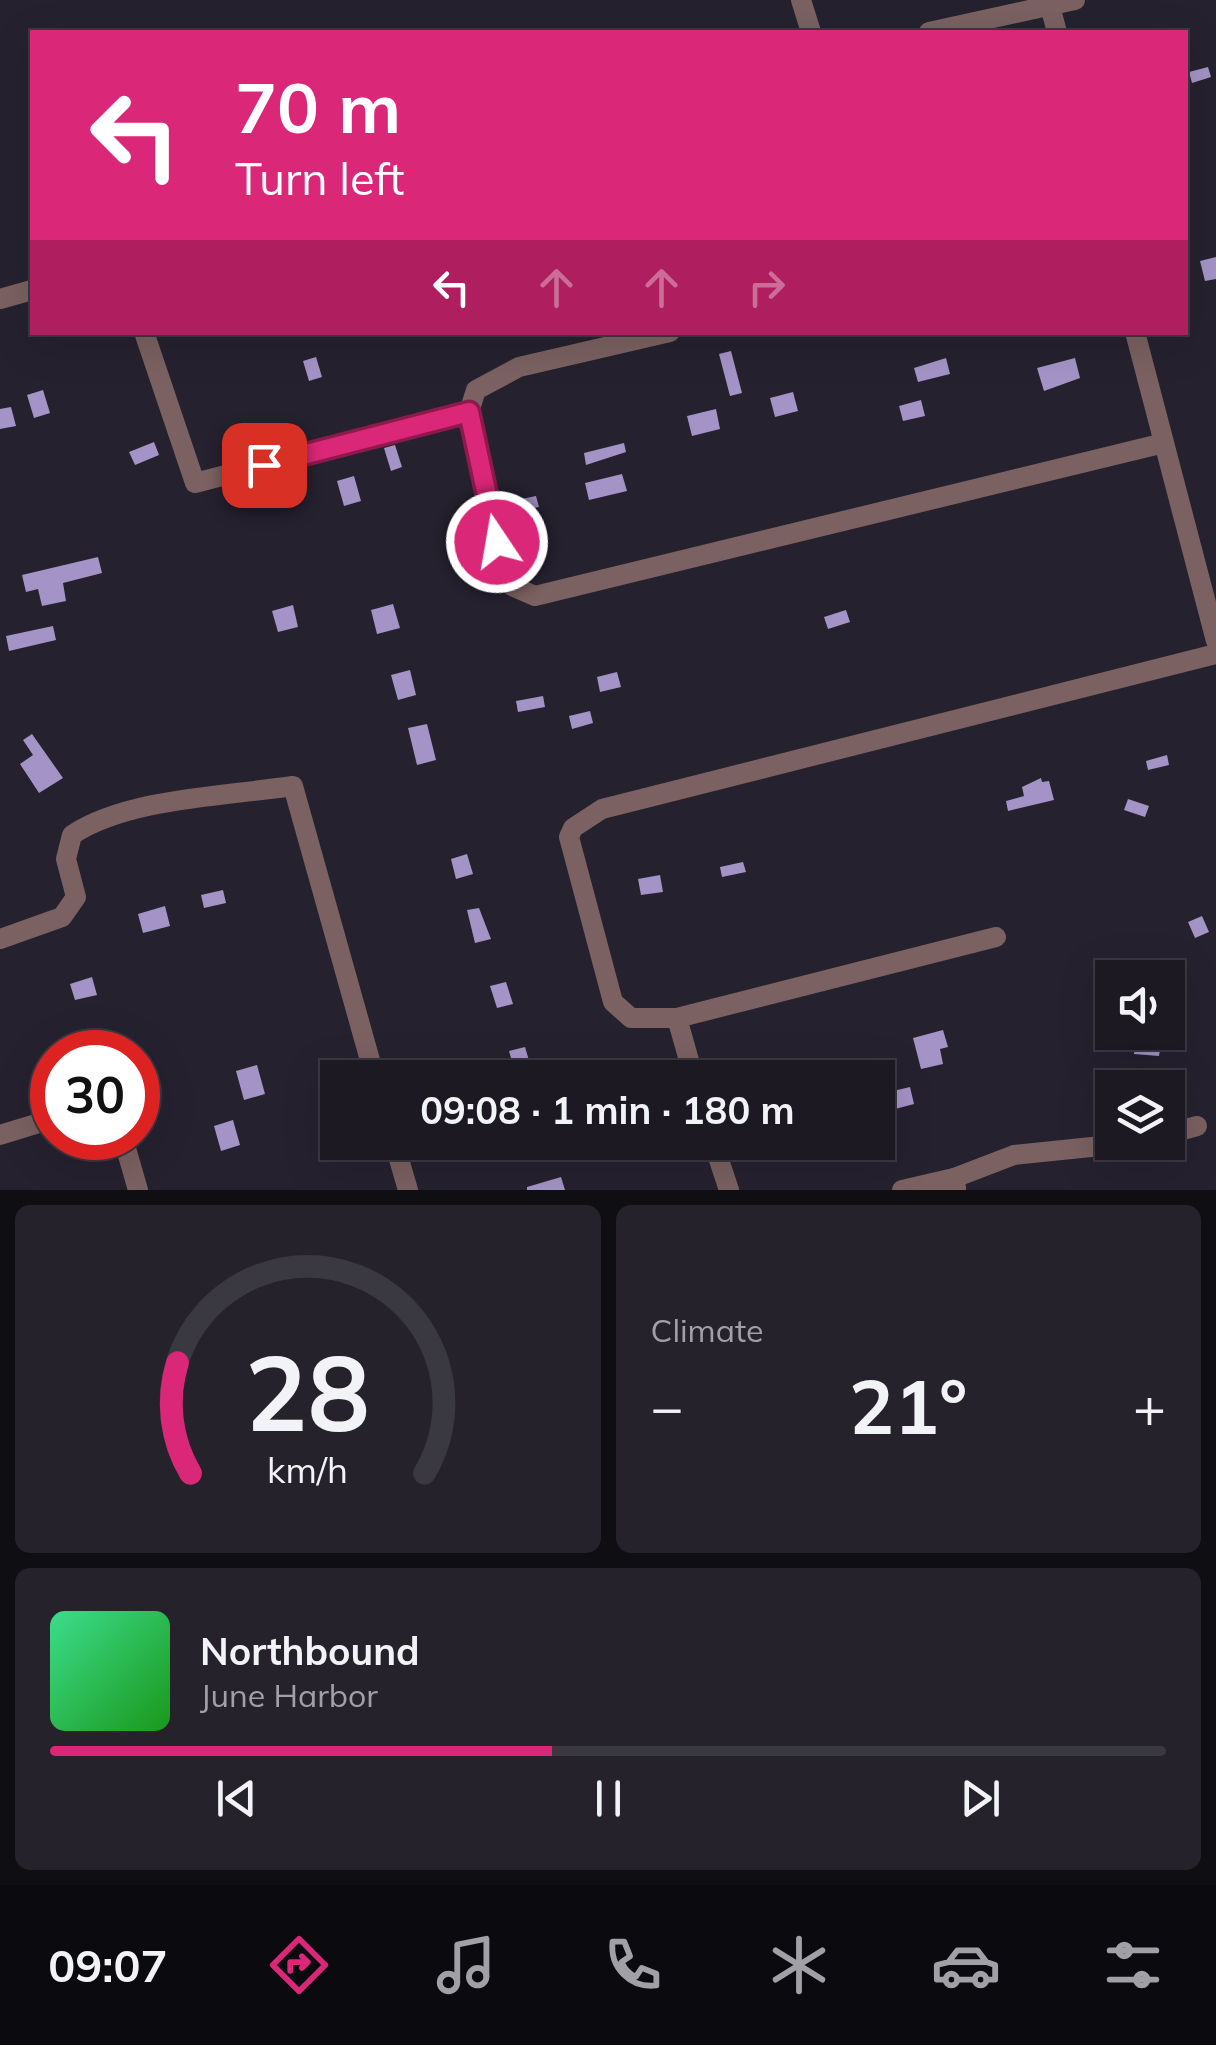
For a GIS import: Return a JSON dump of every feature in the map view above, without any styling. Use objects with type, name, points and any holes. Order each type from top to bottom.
[{"type":"street","points":[[801,0],[810,30]]},
{"type":"street","points":[[937,30],[1075,0]]},
{"type":"street","points":[[1050,6],[1056,30]]},
{"type":"street","points":[[0,299],[30,291]]},
{"type":"street","points":[[145,335],[195,483],[469,412]]},
{"type":"street","points":[[658,335],[508,371],[476,390],[469,412],[507,578],[522,593],[535,596],[1164,443]]},
{"type":"street","points":[[1136,335],[1216,641]]},
{"type":"street","points":[[996,937],[677,1018],[631,1018],[614,1002],[570,849],[573,828],[602,809],[1216,654]]},
{"type":"street","points":[[0,939],[62,917],[76,897],[66,858],[72,835],[92,822],[148,808],[293,786],[370,1060]]},
{"type":"street","points":[[677,1018],[689,1060]]},
{"type":"street","points":[[0,1135],[30,1126]]},
{"type":"street","points":[[1185,1129],[1197,1126]]},
{"type":"street","points":[[902,1190],[956,1184],[1014,1155],[1095,1147]]},
{"type":"street","points":[[129,1160],[138,1190]]},
{"type":"street","points":[[399,1160],[408,1190]]},
{"type":"street","points":[[719,1160],[729,1190]]},
{"type":"building","points":[[1208,67],[1211,77],[1192,83],[1189,72]]},
{"type":"building","points":[[1216,257],[1216,279],[1205,281],[1200,261]]},
{"type":"building","points":[[731,351],[742,393],[730,396],[719,354]]},
{"type":"building","points":[[316,357],[322,377],[309,381],[303,361]]},
{"type":"building","points":[[946,358],[950,374],[918,382],[914,368]]},
{"type":"building","points":[[1075,358],[1080,378],[1044,391],[1037,368]]},
{"type":"building","points":[[43,390],[50,413],[34,418],[27,395]]},
{"type":"building","points":[[793,392],[798,411],[775,417],[770,398]]},
{"type":"building","points":[[921,400],[925,416],[903,421],[899,406]]},
{"type":"building","points":[[11,407],[16,426],[0,429],[0,409]]},
{"type":"building","points":[[716,409],[720,429],[692,436],[687,416]]},
{"type":"building","points":[[154,442],[159,455],[135,465],[129,452]]},
{"type":"building","points":[[624,443],[626,452],[586,465],[584,453]]},
{"type":"building","points":[[395,445],[402,467],[391,471],[384,448]]},
{"type":"building","points":[[622,474],[627,491],[589,500],[585,483]]},
{"type":"building","points":[[354,476],[361,501],[344,506],[337,481]]},
{"type":"building","points":[[536,496],[539,507],[514,512],[512,501]]},
{"type":"building","points":[[98,557],[102,573],[63,583],[66,601],[42,606],[38,589],[26,592],[22,575]]},
{"type":"building","points":[[393,604],[400,628],[377,634],[371,610]]},
{"type":"building","points":[[293,605],[298,627],[278,632],[272,611]]},
{"type":"building","points":[[846,610],[850,622],[828,629],[824,617]]},
{"type":"building","points":[[53,626],[56,640],[9,651],[6,636]]},
{"type":"building","points":[[410,670],[416,695],[398,700],[391,675]]},
{"type":"building","points":[[617,672],[621,687],[600,692],[597,677]]},
{"type":"building","points":[[543,696],[545,707],[518,712],[516,701]]},
{"type":"building","points":[[590,711],[593,723],[572,729],[569,716]]},
{"type":"building","points":[[427,724],[436,760],[417,765],[408,728]]},
{"type":"building","points":[[32,734],[63,778],[39,793],[20,764],[33,755],[23,740]]},
{"type":"building","points":[[1167,755],[1169,765],[1148,770],[1146,761]]},
{"type":"building","points":[[1041,778],[1042,782],[1049,781],[1054,800],[1008,811],[1006,801],[1024,796],[1022,787]]},
{"type":"building","points":[[1128,799],[1149,806],[1145,817],[1124,810]]},
{"type":"building","points":[[467,854],[473,874],[456,879],[451,859]]},
{"type":"building","points":[[743,862],[746,872],[722,877],[720,867]]},
{"type":"building","points":[[660,875],[663,892],[641,895],[638,879]]},
{"type":"building","points":[[223,890],[226,903],[204,908],[201,895]]},
{"type":"building","points":[[165,906],[170,926],[143,933],[138,914]]},
{"type":"building","points":[[479,908],[491,939],[475,943],[467,910]]},
{"type":"building","points":[[1202,916],[1209,932],[1195,938],[1188,922]]},
{"type":"building","points":[[92,977],[97,995],[75,1000],[70,984]]},
{"type":"building","points":[[506,982],[513,1004],[497,1008],[490,986]]},
{"type":"building","points":[[943,1030],[948,1047],[940,1049],[943,1064],[921,1069],[913,1038]]},
{"type":"building","points":[[525,1047],[529,1060],[512,1060],[509,1051]]},
{"type":"building","points":[[1135,1050],[1160,1050],[1159,1056],[1134,1054]]},
{"type":"building","points":[[257,1065],[265,1094],[244,1100],[236,1071]]},
{"type":"building","points":[[910,1087],[914,1104],[895,1109],[895,1091]]},
{"type":"building","points":[[233,1120],[240,1145],[221,1151],[214,1126]]},
{"type":"building","points":[[561,1177],[565,1190],[527,1190],[527,1187]]},
{"type":"route","points":[[264,465],[469,412],[497,542]]}]
